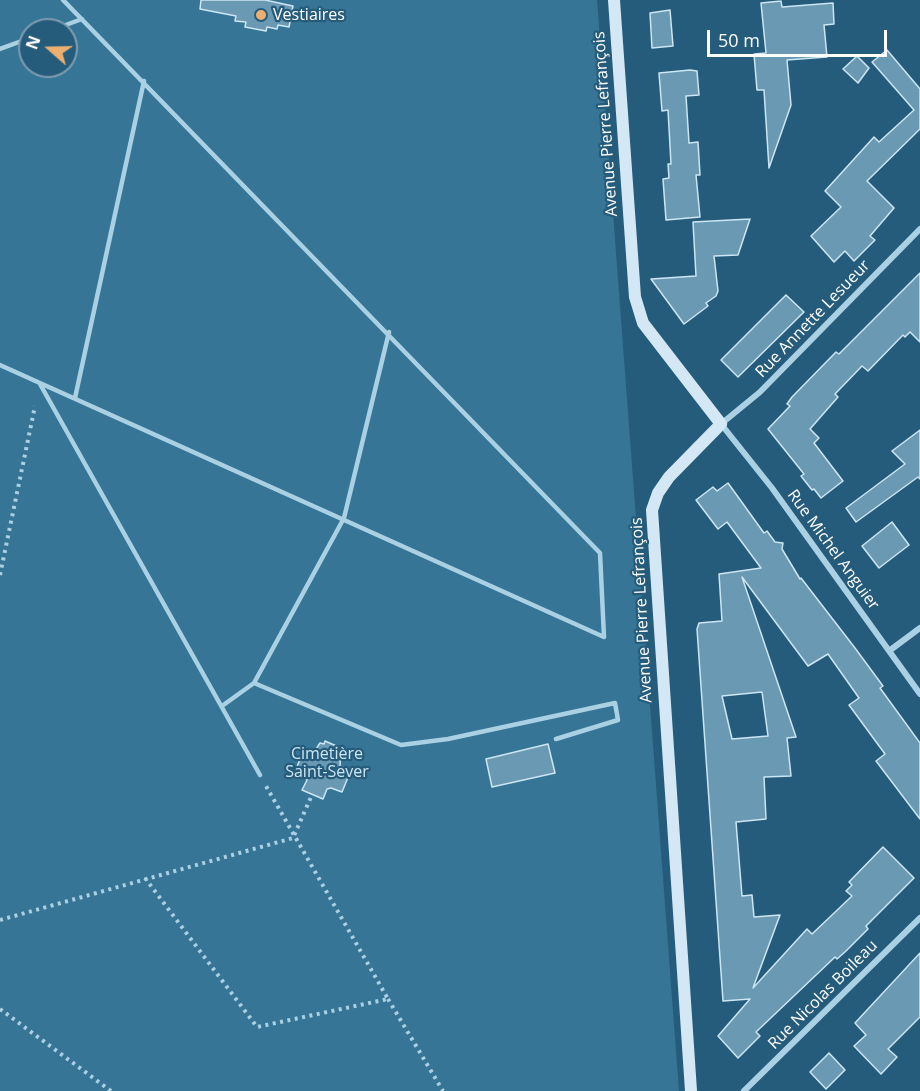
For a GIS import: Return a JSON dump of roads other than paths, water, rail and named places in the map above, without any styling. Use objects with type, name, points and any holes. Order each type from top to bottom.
[{"type":"street","name":"Avenue Pierre Lefrançois","points":[[614,0],[635,297],[643,322],[721,424],[669,477],[657,493],[652,510],[692,1091]]},
{"type":"street","name":"Rue Annette Lesueur","points":[[721,424],[760,392],[920,229]]},
{"type":"street","name":"Rue Michel Anguier","points":[[721,424],[772,488],[920,694]]},
{"type":"street","points":[[889,651],[920,628]]},
{"type":"street","name":"Rue Nicolas Boileau","points":[[744,1091],[920,918]]},
{"type":"lane","points":[[0,365],[604,637],[600,553],[389,332],[63,0]]},
{"type":"lane","points":[[0,49],[18,42]]},
{"type":"lane","points":[[75,398],[144,81]]},
{"type":"lane","points":[[222,706],[254,684],[344,518],[389,332]]},
{"type":"lane","points":[[40,384],[260,775]]},
{"type":"lane","points":[[254,684],[401,745],[448,739],[615,703],[618,720],[556,739]]},
{"type":"place","name":"Vestiaires","points":[[261,15]]},
{"type":"park label","name":"Cimetière Saint-Sever","points":[[327,763]]}]
